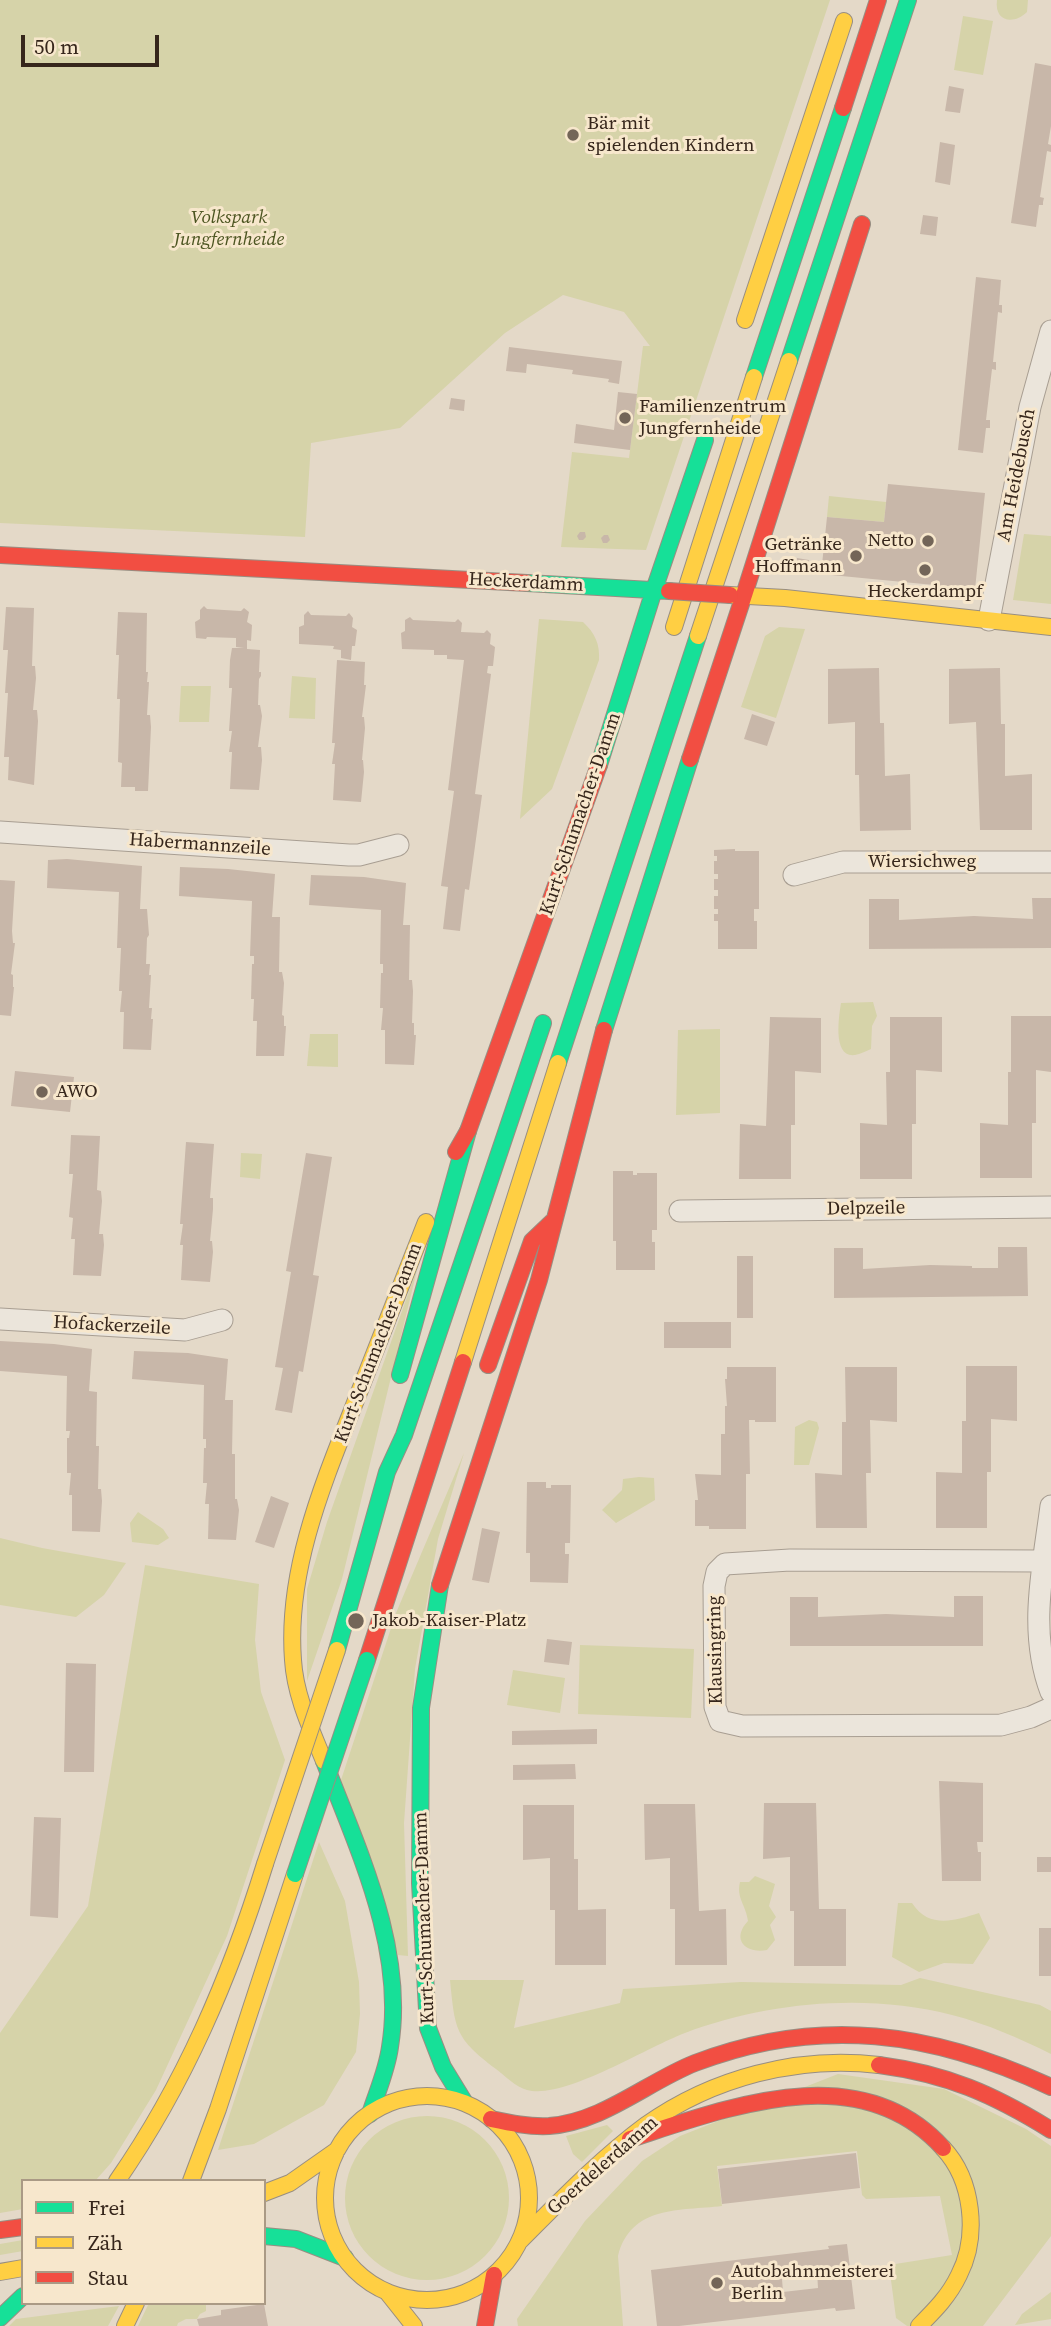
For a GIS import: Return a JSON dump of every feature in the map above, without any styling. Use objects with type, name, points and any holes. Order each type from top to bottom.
[{"type":"main road","points":[[667,648],[705,523],[878,0]]},
{"type":"main road","points":[[192,2179],[218,2109],[367,1660],[581,990],[908,0]]},
{"type":"main road","points":[[739,338],[850,7]]},
{"type":"main road","name":"Kurt-Schumacher-Damm","points":[[465,2103],[438,2060],[428,2028],[419,1882],[421,1708],[442,1575],[539,1280],[593,1065],[737,595],[867,209]]},
{"type":"main road","name":"Kurt-Schumacher-Damm","points":[[370,2114],[391,2043],[391,1990],[386,1944],[376,1904],[305,1708],[294,1665],[292,1637],[303,1555],[321,1492],[449,1165],[468,1130],[662,590],[709,427]]},
{"type":"main road","name":"Heckerdamm","points":[[0,555],[737,595],[1051,627]]},
{"type":"main road","points":[[387,1472],[404,1435],[547,1009]]},
{"type":"main road","points":[[396,1395],[428,1268],[468,1130]]},
{"type":"main road","points":[[481,1385],[532,1241],[552,1222]]},
{"type":"main road","points":[[118,2179],[133,2159],[184,2068],[233,1962],[343,1630],[387,1472],[393,1420]]},
{"type":"main road","points":[[432,1462],[454,1445]]},
{"type":"main road","name":"Goerdelerdamm","points":[[491,2119],[528,2126],[567,2123],[592,2114],[695,2063],[755,2044],[826,2034],[878,2035],[932,2043],[990,2060],[1051,2087]]},
{"type":"main road","name":"Goerdelerdamm","points":[[519,2242],[577,2183],[666,2112],[708,2090],[781,2067],[830,2062],[875,2063],[912,2068],[974,2088],[1017,2108],[1051,2130]]},
{"type":"main road","points":[[630,2139],[764,2099],[824,2095],[862,2099],[905,2116],[923,2127],[952,2158],[969,2199],[972,2221],[970,2247],[964,2269],[953,2290],[932,2316],[919,2326]]},
{"type":"main road","points":[[266,2192],[290,2183],[337,2150],[358,2123],[390,2103],[414,2097],[446,2098],[465,2103],[491,2119],[512,2141],[521,2158],[528,2179],[528,2214],[519,2242],[494,2275],[463,2293],[444,2298],[406,2297],[387,2292],[361,2276],[345,2258],[334,2239],[326,2209],[328,2174],[337,2150]]},
{"type":"main road","points":[[0,2230],[21,2227]]},
{"type":"main road","points":[[266,2236],[296,2239],[345,2258]]},
{"type":"main road","points":[[0,2272],[21,2268]]},
{"type":"main road","points":[[485,2326],[494,2275]]},
{"type":"main road","points":[[387,2292],[414,2326]]},
{"type":"main road","points":[[0,2318],[21,2298]]},
{"type":"main road","points":[[125,2326],[135,2305]]},
{"type":"street","name":"Am Heidebusch","points":[[989,620],[1030,407],[1051,331]]},
{"type":"street","name":"Habermannzeile","points":[[0,832],[348,855],[359,855],[398,845]]},
{"type":"street","name":"Wiersichweg","points":[[794,875],[843,862],[1051,862]]},
{"type":"street","name":"Delpzeile","points":[[680,1211],[1051,1207]]},
{"type":"street","name":"Hofackerzeile","points":[[0,1320],[185,1330],[222,1320]]},
{"type":"street","points":[[1051,1506],[1037,1604],[1041,1645],[1051,1692]]},
{"type":"street","name":"Klausingring","points":[[1042,1561],[790,1560],[725,1564],[717,1572],[714,1586],[715,1707],[720,1721],[742,1726],[1001,1726],[1051,1708]]},
{"type":"green space","name":"Volkspark Jungfernheide","points":[[0,0],[830,0],[646,550],[561,547],[572,452],[629,458],[643,346],[650,346],[624,312],[563,295],[505,333],[400,428],[311,443],[305,537],[0,523]]},
{"type":"green space","points":[[997,0],[1028,0],[1027,12],[1016,19],[1006,19],[999,13]]},
{"type":"green space","points":[[963,16],[993,21],[983,75],[954,70]]},
{"type":"green space","points":[[829,496],[886,502],[884,522],[827,517]]},
{"type":"green space","points":[[1024,534],[1051,536],[1051,604],[1013,600]]},
{"type":"green space","points":[[539,619],[583,622],[596,639],[599,660],[552,789],[520,819]]},
{"type":"green space","points":[[779,627],[805,629],[776,718],[741,707],[765,636]]},
{"type":"green space","points":[[292,676],[316,678],[315,719],[289,718]]},
{"type":"green space","points":[[181,686],[211,686],[209,722],[179,722]]},
{"type":"green space","points":[[873,1002],[877,1016],[872,1026],[871,1049],[855,1055],[848,1054],[840,1043],[841,1003]]},
{"type":"green space","points":[[720,1029],[720,1113],[676,1115],[678,1030]]},
{"type":"green space","points":[[310,1034],[338,1034],[338,1067],[307,1066]]},
{"type":"green space","points":[[241,1153],[262,1154],[260,1179],[240,1177]]},
{"type":"green space","points":[[418,1266],[342,1579],[307,1681],[307,1589],[327,1522]]},
{"type":"green space","points":[[809,1420],[817,1422],[819,1428],[809,1465],[794,1465],[795,1427]]},
{"type":"green space","points":[[464,1453],[438,1539],[415,1669],[404,1823],[408,1956],[398,1955],[341,1780],[396,1613]]},
{"type":"green space","points":[[654,1478],[655,1500],[616,1523],[602,1510],[622,1490],[623,1479]]},
{"type":"green space","points":[[138,1512],[163,1529],[169,1538],[158,1545],[132,1542],[130,1523]]},
{"type":"green space","points":[[0,1538],[126,1563],[104,1595],[76,1617],[0,1605]]},
{"type":"green space","points":[[145,1565],[259,1584],[255,1640],[261,1692],[285,1760],[227,1936],[156,2090],[111,2163],[97,2179],[21,2179],[21,2209],[0,2213],[0,2033],[88,1906]]},
{"type":"green space","points":[[580,1645],[694,1649],[691,1718],[578,1714]]},
{"type":"green space","points":[[513,1670],[565,1678],[560,1713],[507,1705]]},
{"type":"green space","points":[[319,1842],[345,1901],[359,1982],[360,2014],[356,2052],[324,2105],[254,2144],[218,2150]]},
{"type":"green space","points":[[755,1876],[775,1884],[769,1906],[776,1917],[770,1925],[775,1940],[767,1950],[759,1951],[747,1947],[741,1939],[743,1928],[748,1921],[739,1893],[740,1882],[749,1882]]},
{"type":"green space","points":[[898,1903],[912,1903],[926,1917],[942,1921],[979,1913],[990,1938],[973,1964],[944,1963],[919,1972],[892,1957]]},
{"type":"green space","points":[[920,1978],[1040,2005],[1051,2011],[1051,2054],[1003,2032],[952,2015],[886,2004],[817,2004],[717,2022],[685,2033],[583,2080],[543,2091],[527,2090],[482,2058],[465,2040],[456,2022],[450,1980],[524,1980],[514,2028],[620,2003],[623,1989],[741,1982],[901,1985]]},
{"type":"green space","points":[[838,2074],[944,2089],[1026,2129],[1051,2146],[1051,2236],[983,2326],[907,2326],[896,2318],[889,2265],[952,2255],[940,2196],[866,2199],[862,2195],[857,2151],[717,2166],[722,2206],[659,2214],[634,2227],[624,2239],[618,2256],[623,2326],[518,2326],[517,2319],[585,2221],[642,2161],[680,2136]]},
{"type":"green space","points":[[427,2116],[458,2122],[485,2140],[503,2167],[509,2198],[503,2229],[485,2256],[458,2274],[427,2280],[396,2274],[369,2256],[351,2229],[345,2198],[351,2167],[369,2140],[396,2122]]},
{"type":"green space","points":[[607,2125],[613,2131],[582,2162],[573,2154],[566,2136]]},
{"type":"green space","points":[[21,2240],[21,2251],[0,2255],[0,2244]]},
{"type":"green space","points":[[1051,2292],[1051,2319],[1015,2325],[1022,2314]]},
{"type":"green space","points":[[148,2305],[206,2305],[206,2311],[197,2319],[186,2319],[177,2326],[138,2326]]},
{"type":"green space","points":[[119,2306],[108,2326],[9,2326],[16,2319]]},
{"type":"building","points":[[1035,63],[1051,66],[1051,126],[1048,144],[1051,145],[1051,152],[1047,151],[1040,197],[1044,198],[1043,205],[1039,205],[1036,227],[1011,223]]},
{"type":"building","points":[[949,86],[964,89],[960,113],[945,111]]},
{"type":"building","points":[[940,142],[955,145],[950,185],[935,182]]},
{"type":"building","points":[[923,215],[938,217],[936,236],[920,234]]},
{"type":"building","points":[[976,277],[1001,280],[999,305],[1002,305],[1002,313],[998,312],[993,362],[996,362],[996,370],[992,369],[986,420],[990,420],[990,428],[986,428],[983,453],[958,450]]},
{"type":"building","points":[[509,347],[622,361],[619,384],[608,382],[609,379],[572,374],[573,370],[527,364],[526,373],[506,371]]},
{"type":"building","name":"Familienzentrum Jungfernheide","points":[[618,392],[637,394],[630,450],[574,443],[576,424],[614,430]]},
{"type":"building","points":[[451,398],[465,400],[464,411],[449,409]]},
{"type":"building","points":[[888,484],[985,493],[975,589],[821,574],[827,517],[884,522]]},
{"type":"building","points":[[580,532],[585,532],[586,537],[583,540],[579,540],[577,536]]},
{"type":"building","points":[[608,535],[610,540],[607,543],[603,543],[601,538]]},
{"type":"building","points":[[797,558],[809,560],[808,568],[795,567]]},
{"type":"building","points":[[204,606],[207,609],[241,611],[244,608],[249,612],[247,622],[252,625],[251,641],[247,640],[247,649],[260,650],[258,705],[262,716],[258,747],[261,747],[262,760],[259,790],[230,789],[230,660],[232,648],[244,648],[236,647],[236,638],[196,638],[195,622],[200,619],[200,610]]},
{"type":"building","points":[[6,607],[34,608],[32,666],[35,666],[36,678],[33,710],[37,710],[38,721],[34,785],[8,780],[9,757],[4,757],[8,693],[5,693],[8,650],[3,650]]},
{"type":"building","points":[[308,611],[311,615],[346,616],[349,613],[353,618],[352,627],[357,630],[351,660],[341,658],[341,650],[333,649],[334,646],[299,644],[299,627],[304,625],[304,615]]},
{"type":"building","points":[[118,612],[147,613],[147,715],[150,715],[151,727],[148,791],[121,787],[122,763],[118,762],[120,699],[117,699],[119,655],[116,655]]},
{"type":"building","points":[[410,617],[413,620],[455,622],[458,619],[462,623],[461,632],[484,633],[487,630],[491,634],[490,644],[495,647],[493,666],[488,666],[487,673],[491,674],[475,794],[482,795],[469,890],[465,889],[460,931],[443,929],[448,887],[441,886],[454,791],[448,790],[464,660],[447,659],[447,655],[434,655],[434,650],[402,649],[401,633],[405,631],[405,620]]},
{"type":"building","points":[[337,660],[365,662],[366,685],[362,717],[365,728],[362,760],[364,772],[361,802],[333,800],[335,764],[332,764],[335,743],[332,743]]},
{"type":"building","points":[[879,668],[885,776],[910,774],[911,830],[860,831],[859,775],[855,775],[855,722],[828,724],[828,669]]},
{"type":"building","points":[[1000,668],[1001,724],[1005,724],[1005,776],[1032,774],[1032,830],[980,830],[976,722],[949,724],[949,669]]},
{"type":"building","points":[[752,714],[775,722],[767,746],[744,739]]},
{"type":"building","points":[[714,850],[759,851],[759,909],[754,909],[757,949],[718,949],[718,921],[714,921],[714,914],[718,914],[718,909],[714,909],[714,896],[718,896],[718,890],[714,890],[714,879],[718,879],[718,874],[714,874],[714,861],[717,861],[717,856],[714,856]]},
{"type":"building","points":[[67,859],[142,866],[140,909],[147,909],[149,935],[146,964],[150,964],[149,1008],[152,1008],[153,1019],[151,1050],[123,1049],[124,1012],[120,1012],[122,991],[119,991],[121,948],[117,948],[119,892],[47,888],[48,860]]},
{"type":"building","points":[[180,867],[275,874],[272,917],[280,917],[279,972],[282,972],[284,983],[282,1015],[286,1026],[284,1056],[256,1056],[257,1021],[253,1021],[254,999],[251,999],[254,964],[254,956],[250,956],[252,901],[179,896]]},
{"type":"building","points":[[311,875],[364,877],[406,883],[403,925],[410,925],[409,980],[412,980],[412,1023],[416,1035],[414,1065],[385,1064],[385,1030],[381,1030],[383,1008],[380,1008],[383,973],[383,964],[380,964],[381,910],[309,905]]},
{"type":"building","points":[[0,880],[15,881],[12,931],[15,943],[11,974],[14,987],[11,1016],[0,1015]]},
{"type":"building","points":[[1032,898],[1051,898],[1051,948],[869,949],[869,899],[899,899],[899,920],[974,916],[1033,919]]},
{"type":"building","points":[[1011,1016],[1051,1016],[1051,1072],[1036,1070],[1032,1178],[980,1178],[980,1123],[1008,1125]]},
{"type":"building","points":[[770,1017],[821,1018],[821,1073],[795,1071],[791,1179],[739,1179],[740,1124],[766,1126]]},
{"type":"building","points":[[890,1017],[942,1017],[942,1072],[916,1070],[912,1179],[860,1179],[860,1123],[887,1125],[886,1072],[890,1072]]},
{"type":"building","name":"AWO","points":[[15,1071],[74,1077],[70,1112],[11,1106]]},
{"type":"building","points":[[71,1135],[100,1136],[97,1190],[101,1191],[102,1201],[99,1234],[103,1234],[104,1245],[101,1276],[73,1275],[75,1239],[71,1239],[73,1218],[69,1217],[73,1174],[69,1174]]},
{"type":"building","points":[[186,1142],[214,1144],[210,1198],[213,1198],[210,1241],[213,1252],[210,1282],[181,1280],[183,1245],[180,1245],[183,1224],[180,1224]]},
{"type":"building","points":[[306,1153],[332,1157],[313,1275],[319,1276],[303,1372],[299,1371],[292,1413],[275,1410],[283,1368],[275,1367],[291,1272],[286,1271]]},
{"type":"building","points":[[613,1171],[633,1171],[633,1175],[657,1173],[657,1230],[652,1230],[655,1270],[616,1270],[616,1241],[613,1241]]},
{"type":"building","points":[[998,1247],[1027,1247],[1028,1296],[834,1298],[834,1248],[863,1248],[863,1269],[930,1265],[998,1268]]},
{"type":"building","points":[[737,1256],[753,1256],[753,1318],[737,1318]]},
{"type":"building","points":[[664,1322],[731,1322],[731,1348],[664,1348]]},
{"type":"building","points":[[0,1341],[92,1349],[89,1391],[97,1392],[96,1446],[99,1446],[98,1489],[101,1489],[102,1501],[100,1532],[72,1531],[72,1495],[69,1495],[71,1473],[67,1473],[67,1438],[70,1431],[66,1431],[67,1376],[0,1371]]},
{"type":"building","points":[[134,1351],[188,1353],[228,1359],[225,1400],[233,1400],[232,1454],[235,1454],[235,1499],[239,1510],[236,1540],[208,1539],[209,1504],[205,1504],[207,1483],[203,1483],[206,1448],[206,1439],[203,1439],[204,1385],[132,1379]]},
{"type":"building","points":[[966,1366],[1017,1366],[1017,1421],[991,1419],[987,1528],[936,1528],[936,1472],[962,1473]]},
{"type":"building","points":[[727,1367],[776,1367],[776,1422],[749,1420],[750,1474],[746,1474],[746,1529],[709,1529],[709,1526],[695,1526],[695,1500],[698,1500],[695,1474],[721,1475],[721,1434],[725,1434]]},
{"type":"building","points":[[845,1367],[897,1367],[897,1422],[870,1420],[871,1473],[866,1473],[867,1528],[816,1528],[815,1473],[842,1475],[842,1422],[846,1422]]},
{"type":"building","points":[[527,1482],[546,1482],[546,1488],[551,1488],[551,1485],[571,1485],[570,1543],[565,1543],[565,1554],[569,1554],[568,1583],[530,1582],[530,1553],[526,1553]]},
{"type":"building","points":[[271,1496],[289,1503],[274,1548],[255,1542]]},
{"type":"building","points":[[482,1528],[500,1532],[489,1583],[472,1580]]},
{"type":"building","points":[[954,1596],[983,1596],[983,1646],[790,1646],[790,1597],[818,1597],[818,1617],[886,1614],[954,1617]]},
{"type":"building","points":[[547,1639],[572,1642],[569,1665],[544,1662]]},
{"type":"building","points":[[66,1663],[96,1664],[94,1772],[64,1772]]},
{"type":"building","points":[[597,1729],[597,1744],[512,1745],[512,1731]]},
{"type":"building","points":[[575,1764],[576,1779],[513,1780],[513,1765]]},
{"type":"building","points":[[939,1781],[983,1783],[983,1842],[977,1842],[978,1852],[981,1852],[981,1881],[942,1881]]},
{"type":"building","points":[[764,1803],[816,1803],[819,1909],[846,1909],[846,1966],[794,1966],[790,1857],[763,1859]]},
{"type":"building","points":[[644,1804],[695,1804],[699,1911],[726,1909],[727,1965],[675,1965],[675,1909],[670,1909],[670,1858],[645,1860]]},
{"type":"building","points":[[523,1805],[574,1805],[578,1910],[606,1909],[606,1965],[555,1965],[555,1910],[550,1910],[550,1858],[523,1860]]},
{"type":"building","points":[[34,1817],[61,1818],[58,1918],[30,1916]]},
{"type":"building","points":[[1037,1857],[1051,1857],[1051,1872],[1037,1872]]},
{"type":"building","points":[[1039,1928],[1051,1928],[1051,1976],[1039,1976]]},
{"type":"building","points":[[856,2153],[860,2188],[722,2204],[718,2169]]},
{"type":"building","name":"Autobahnmeisterei Berlin","points":[[847,2244],[855,2309],[836,2311],[835,2308],[679,2326],[657,2326],[651,2270],[829,2249],[828,2246]],"holes":[[[817,2271],[818,2288],[783,2292],[782,2279],[803,2277],[803,2273]]]},
{"type":"building","points":[[264,2305],[268,2326],[199,2326],[197,2319],[221,2315],[221,2310]]},
{"type":"traffic: fast","points":[[789,361],[908,0]]},
{"type":"traffic: fast","points":[[754,377],[843,108]]},
{"type":"traffic: fast","points":[[654,590],[705,440]]},
{"type":"traffic: fast","points":[[527,583],[669,591]]},
{"type":"traffic: fast","points":[[599,765],[654,590]]},
{"type":"traffic: fast","points":[[558,1063],[698,636]]},
{"type":"traffic: fast","points":[[604,1030],[690,759]]},
{"type":"traffic: fast","points":[[337,1650],[387,1472],[404,1435],[543,1023]]},
{"type":"traffic: fast","points":[[400,1375],[468,1131]]},
{"type":"traffic: fast","points":[[440,1585],[421,1708],[420,1883],[428,2028],[443,2067],[465,2103]]},
{"type":"traffic: fast","points":[[295,1874],[367,1660]]},
{"type":"traffic: fast","points":[[324,1761],[376,1901],[391,1973],[393,2010],[390,2047],[370,2114]]},
{"type":"traffic: fast","points":[[266,2236],[296,2239],[345,2258]]},
{"type":"traffic: fast","points":[[0,2318],[21,2298]]},
{"type":"traffic: slow","points":[[745,320],[844,21]]},
{"type":"traffic: slow","points":[[698,636],[789,361]]},
{"type":"traffic: slow","points":[[674,627],[754,377]]},
{"type":"traffic: slow","points":[[730,595],[785,598],[1051,627]]},
{"type":"traffic: slow","points":[[463,1362],[558,1063]]},
{"type":"traffic: slow","points":[[324,1761],[304,1712],[294,1673],[292,1626],[302,1558],[310,1524],[333,1459],[426,1222]]},
{"type":"traffic: slow","points":[[265,1864],[337,1650]]},
{"type":"traffic: slow","points":[[118,2179],[164,2106],[203,2028],[237,1947],[265,1864]]},
{"type":"traffic: slow","points":[[192,2179],[218,2109],[295,1874]]},
{"type":"traffic: slow","points":[[520,2241],[629,2138],[699,2094],[727,2083],[787,2067],[848,2063],[879,2065]]},
{"type":"traffic: slow","points":[[427,2096],[466,2104],[484,2113],[499,2126],[512,2141],[521,2159],[529,2198],[521,2237],[512,2255],[499,2270],[484,2283],[466,2292],[427,2300],[388,2292],[370,2283],[355,2270],[342,2255],[333,2237],[325,2198],[333,2159],[342,2141],[355,2126],[370,2113],[388,2104],[427,2096]]},
{"type":"traffic: slow","points":[[919,2326],[955,2283],[969,2243],[971,2226],[967,2192],[953,2161],[943,2148]]},
{"type":"traffic: slow","points":[[266,2192],[290,2183],[337,2150]]},
{"type":"traffic: slow","points":[[0,2272],[21,2268]]},
{"type":"traffic: slow","points":[[387,2292],[414,2326]]},
{"type":"traffic: slow","points":[[125,2326],[135,2305]]},
{"type":"traffic: jam","points":[[843,108],[878,0]]},
{"type":"traffic: jam","points":[[744,595],[862,224]]},
{"type":"traffic: jam","points":[[0,555],[527,583]]},
{"type":"traffic: jam","points":[[669,591],[730,595]]},
{"type":"traffic: jam","points":[[690,759],[744,595]]},
{"type":"traffic: jam","points":[[456,1152],[468,1131],[599,765]]},
{"type":"traffic: jam","points":[[440,1585],[539,1280],[604,1030]]},
{"type":"traffic: jam","points":[[488,1365],[532,1241],[552,1222]]},
{"type":"traffic: jam","points":[[367,1660],[463,1362]]},
{"type":"traffic: jam","points":[[491,2119],[534,2126],[569,2123],[606,2109],[695,2063],[741,2048],[787,2039],[831,2035],[876,2036],[963,2053],[1051,2087]]},
{"type":"traffic: jam","points":[[879,2065],[926,2074],[969,2087],[1051,2130]]},
{"type":"traffic: jam","points":[[630,2139],[751,2104],[793,2097],[834,2096],[873,2103],[910,2120],[943,2148]]},
{"type":"traffic: jam","points":[[0,2230],[21,2227]]},
{"type":"traffic: jam","points":[[485,2326],[494,2275]]},
{"type":"place","name":"Bär mit spielenden Kindern","points":[[573,135]]},
{"type":"place","name":"Familienzentrum Jungfernheide","points":[[625,418]]},
{"type":"place","name":"Netto","points":[[928,541]]},
{"type":"place","name":"Getränke Hoffmann","points":[[856,556]]},
{"type":"place","name":"Heckerdampf","points":[[925,570]]},
{"type":"place","name":"AWO","points":[[42,1092]]},
{"type":"place","name":"Jakob-Kaiser-Platz","points":[[356,1621]]},
{"type":"place","name":"Autobahnmeisterei Berlin","points":[[717,2283]]}]
